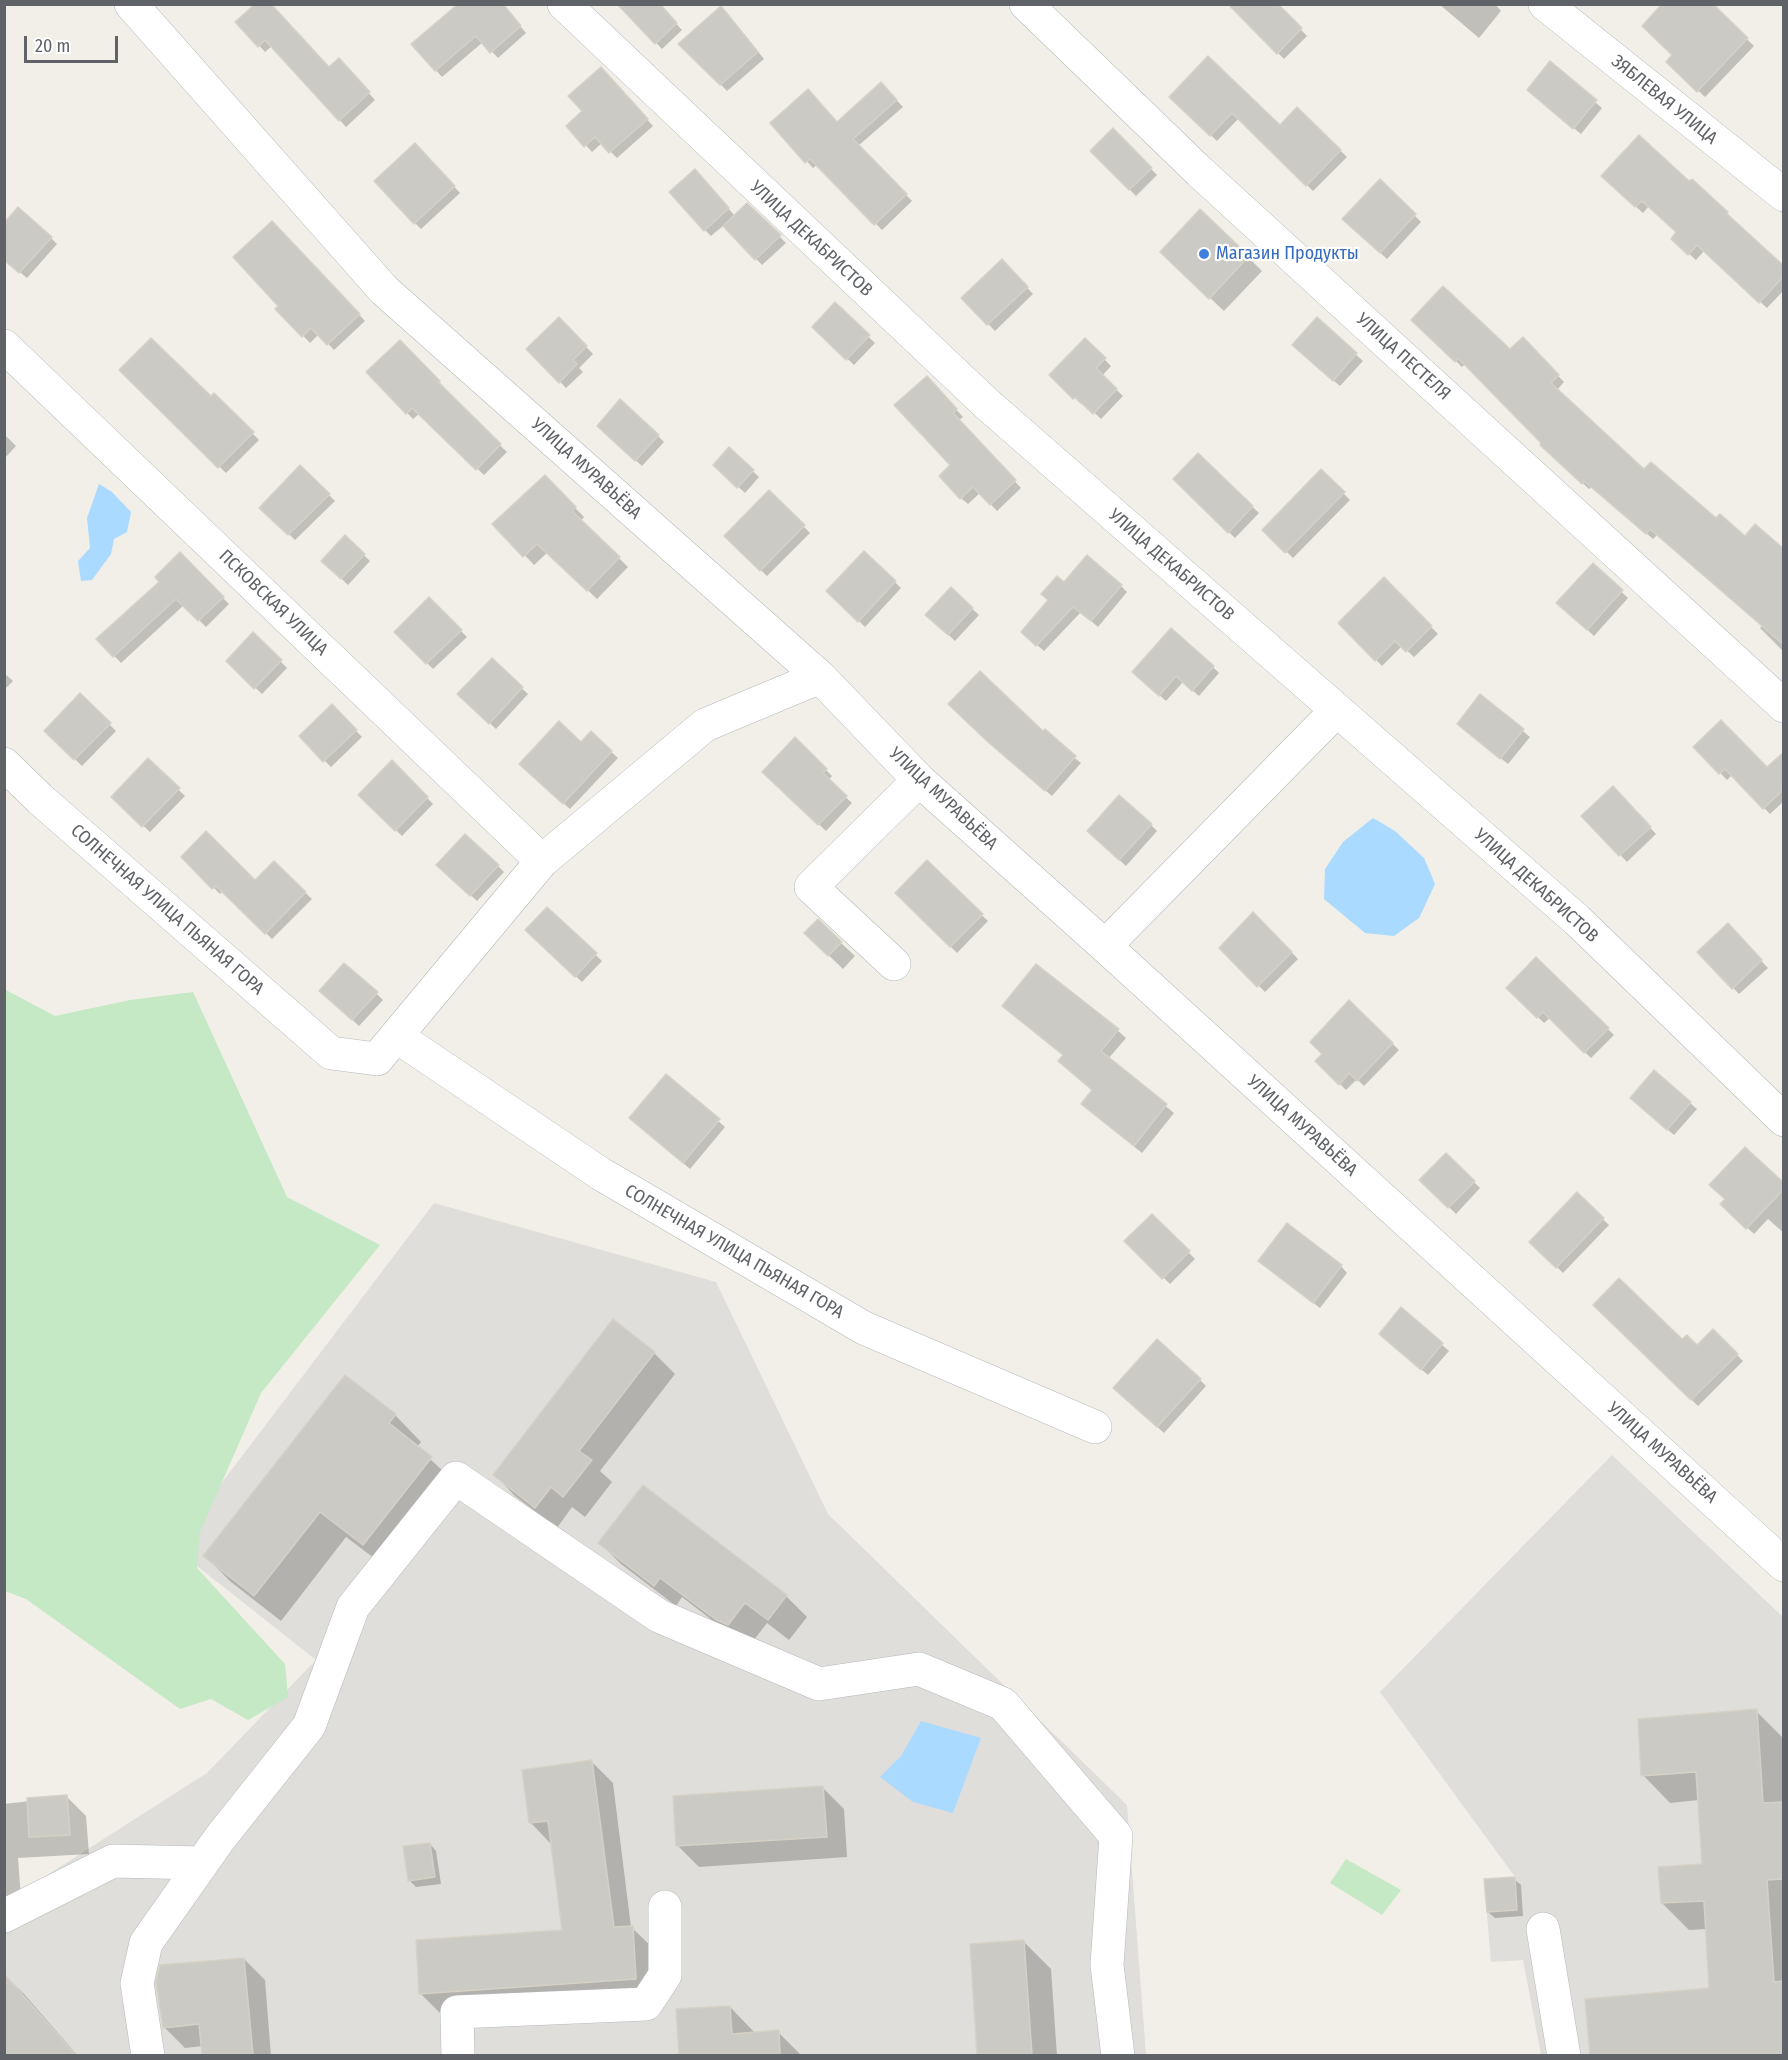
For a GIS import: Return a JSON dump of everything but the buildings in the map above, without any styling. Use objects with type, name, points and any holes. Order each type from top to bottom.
[{"type":"street","name":"УЛИЦА МУРАВЬЁВА","points":[[131,4],[384,290],[820,677],[919,780],[1105,946],[1784,1565]]},
{"type":"street","name":"УЛИЦА ДЕКАБРИСТОВ","points":[[564,4],[987,405],[1577,920],[1784,1120]]},
{"type":"street","name":"УЛИЦА ПЕСТЕЛЯ","points":[[1026,4],[1200,172],[1784,706]]},
{"type":"street","name":"ЗЯБЛЕВАЯ УЛИЦА","points":[[1545,4],[1784,195]]},
{"type":"street","name":"ПСКОВСКАЯ УЛИЦА","points":[[4,346],[542,861]]},
{"type":"street","points":[[396,1036],[542,861],[705,725],[820,677]]},
{"type":"street","points":[[1105,946],[1337,710]]},
{"type":"street","name":"СОЛНЕЧНАЯ УЛИЦА ПЬЯНАЯ ГОРА","points":[[4,764],[40,799],[331,1053],[377,1059],[396,1036],[601,1174],[864,1328],[1095,1427]]},
{"type":"street","points":[[894,964],[812,887],[919,780]]},
{"type":"street","points":[[148,2055],[137,1983],[146,1943],[202,1863],[309,1726],[353,1607],[456,1478],[659,1616],[819,1684],[919,1669],[1004,1704],[1116,1836],[1107,1965],[1118,2055]]},
{"type":"street","points":[[4,1916],[113,1861],[202,1863]]},
{"type":"street","points":[[458,2055],[457,2012],[646,2004],[665,1976],[665,1907]]},
{"type":"street","points":[[1543,1929],[1564,2055]]},
{"type":"shaded area","points":[[434,1203],[716,1282],[828,1514],[1127,1805],[1146,2055],[5,2056],[5,1902],[207,1773],[316,1660],[173,1547]]},
{"type":"shaded area","points":[[1612,1455],[1783,1617],[1783,2055],[1541,2055],[1523,1960],[1491,1962],[1484,1879],[1515,1877],[1380,1692]]},
{"type":"green space","points":[[4,989],[55,1016],[130,1000],[193,992],[287,1197],[380,1245],[261,1393],[200,1532],[197,1568],[285,1664],[288,1697],[248,1720],[211,1699],[180,1709],[26,1599],[5,1591]]},
{"type":"green space","points":[[1346,1859],[1401,1890],[1382,1915],[1330,1883]]},
{"type":"water","points":[[99,484],[112,492],[131,512],[127,532],[114,539],[111,554],[92,580],[81,581],[78,561],[90,548],[87,518]]},
{"type":"water","points":[[1373,818],[1395,831],[1424,858],[1435,884],[1419,918],[1394,936],[1365,933],[1324,899],[1325,869],[1343,842]]},
{"type":"water","points":[[921,1721],[981,1738],[953,1813],[913,1802],[880,1777],[901,1756]]},
{"type":"place","name":"Магазин Продукты","points":[[1204,254]]}]
